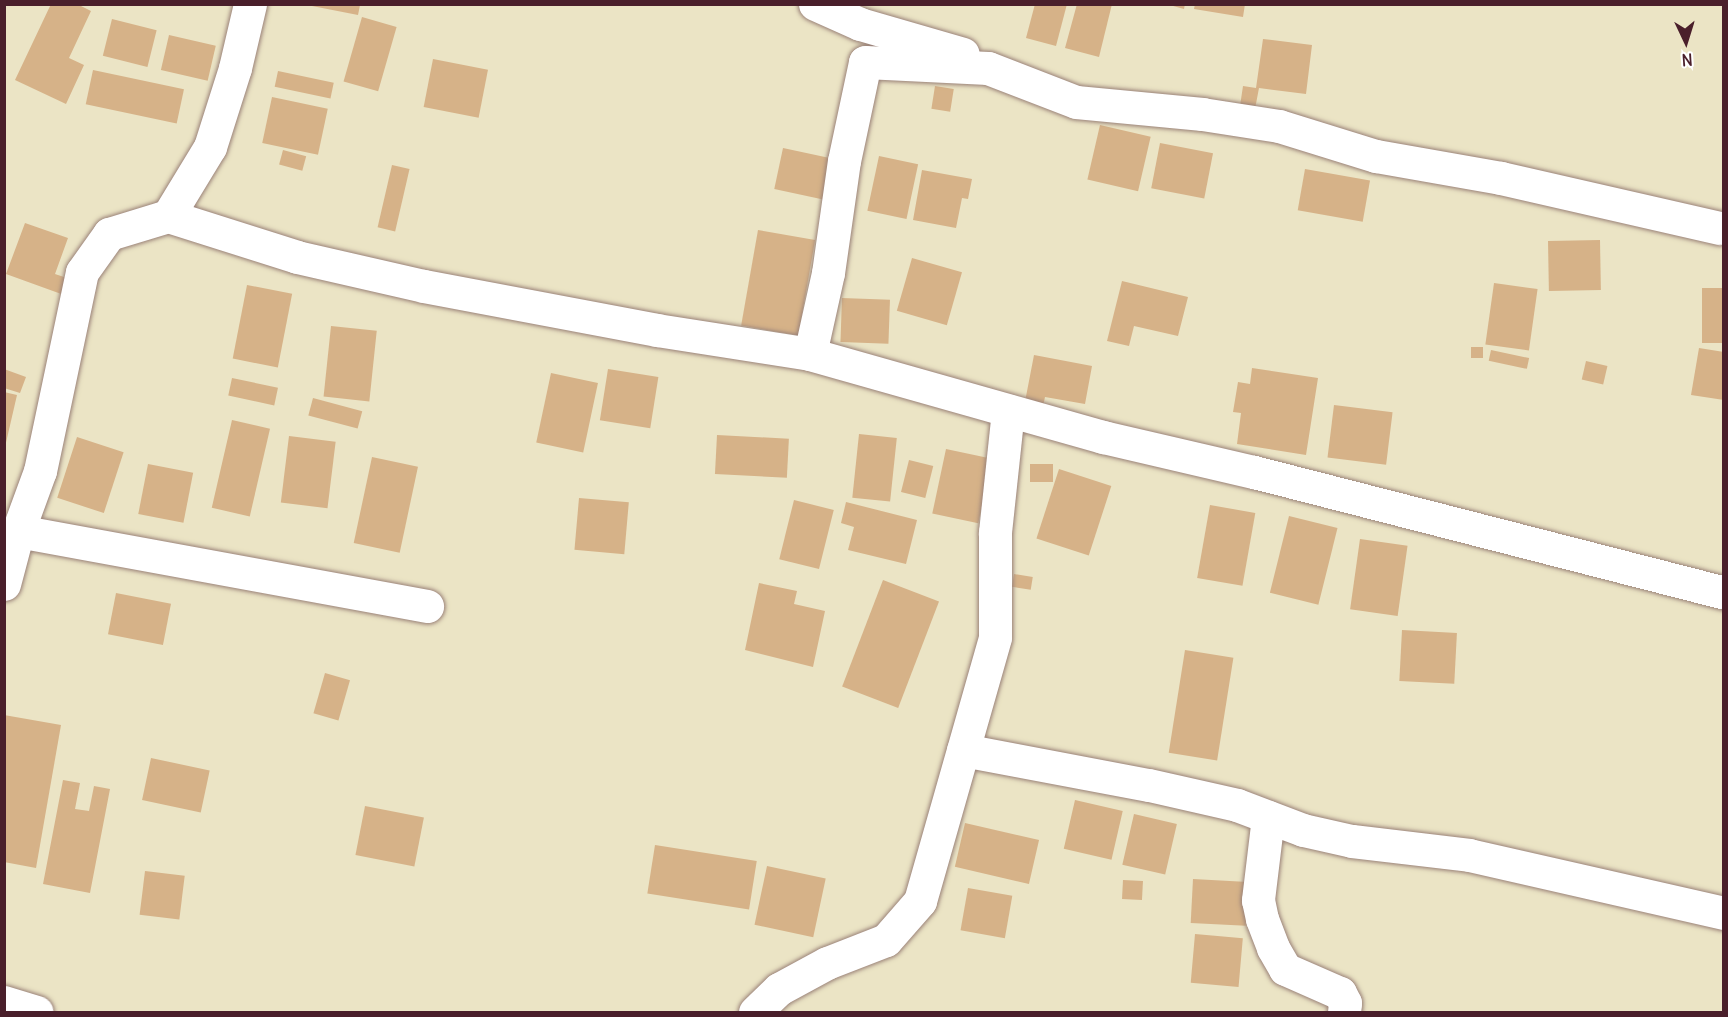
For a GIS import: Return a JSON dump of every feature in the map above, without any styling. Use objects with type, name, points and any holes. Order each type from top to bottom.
[{"type":"street","points":[[168,216],[210,147],[235,68],[250,4]]},
{"type":"street","points":[[814,4],[871,27],[1001,65],[1051,74],[1069,83],[1076,102]]},
{"type":"street","points":[[810,354],[828,273],[844,161],[865,62],[988,68],[1076,102],[1202,114],[1280,126],[1376,156],[1501,178],[1719,228]]},
{"type":"street","points":[[4,584],[18,531],[40,471],[82,272],[109,234],[168,216],[297,257],[424,286],[657,330],[810,354],[1008,411],[1724,593]]},
{"type":"street","points":[[755,1012],[778,989],[827,963],[886,940],[920,901],[995,638],[995,532],[1008,411]]},
{"type":"street","points":[[18,531],[427,606]]},
{"type":"street","points":[[963,750],[1149,785],[1237,805],[1303,830],[1352,841],[1469,855],[1724,913]]},
{"type":"street","points":[[1268,817],[1258,900],[1262,919],[1273,948],[1285,969],[1340,993],[1345,1003],[1344,1012]]},
{"type":"building","points":[[51,4],[77,4],[91,11],[69,58],[84,65],[66,104],[15,80]]},
{"type":"building","points":[[1035,4],[1067,4],[1056,46],[1026,38]]},
{"type":"building","points":[[1077,4],[1112,4],[1099,57],[1065,48]]},
{"type":"building","points":[[1166,4],[1185,4],[1184,9]]},
{"type":"building","points":[[1195,4],[1245,4],[1243,17],[1194,9]]},
{"type":"building","points":[[312,5],[360,5],[358,15]]},
{"type":"building","points":[[362,17],[397,27],[378,91],[344,81]]},
{"type":"building","points":[[112,19],[157,30],[147,67],[103,56]]},
{"type":"building","points":[[169,35],[216,46],[208,81],[161,70]]},
{"type":"building","points":[[1263,39],[1312,45],[1306,94],[1259,88],[1255,109],[1240,106],[1243,86],[1256,88]]},
{"type":"building","points":[[433,59],[488,70],[479,118],[424,107]]},
{"type":"building","points":[[93,70],[184,89],[177,124],[86,104]]},
{"type":"building","points":[[278,71],[334,83],[330,99],[275,87]]},
{"type":"building","points":[[935,86],[954,89],[950,112],[931,109]]},
{"type":"building","points":[[272,97],[328,109],[318,155],[262,143]]},
{"type":"building","points":[[1100,125],[1151,137],[1138,191],[1087,180]]},
{"type":"building","points":[[1160,143],[1213,153],[1204,198],[1151,188]]},
{"type":"building","points":[[783,148],[832,158],[823,199],[774,189]]},
{"type":"building","points":[[283,150],[306,156],[302,171],[279,164]]},
{"type":"building","points":[[879,156],[918,164],[906,219],[867,211]]},
{"type":"building","points":[[392,165],[410,169],[395,231],[378,227]]},
{"type":"building","points":[[1305,169],[1370,180],[1363,222],[1298,210]]},
{"type":"building","points":[[922,170],[972,179],[968,199],[962,198],[956,228],[913,220]]},
{"type":"building","points":[[25,223],[68,238],[55,274],[70,279],[64,295],[6,274]]},
{"type":"building","points":[[758,230],[815,240],[798,336],[741,326]]},
{"type":"building","points":[[1600,240],[1601,290],[1549,291],[1548,241]]},
{"type":"building","points":[[912,258],[962,272],[947,325],[897,311]]},
{"type":"building","points":[[1122,281],[1188,297],[1178,336],[1134,326],[1129,346],[1107,341]]},
{"type":"building","points":[[1494,283],[1538,289],[1529,351],[1485,344]]},
{"type":"building","points":[[247,285],[292,294],[278,367],[233,359]]},
{"type":"building","points":[[1702,288],[1724,288],[1724,343],[1702,343]]},
{"type":"building","points":[[842,298],[890,300],[888,344],[840,342]]},
{"type":"building","points":[[331,326],[377,331],[369,401],[324,397]]},
{"type":"building","points":[[1471,347],[1483,347],[1483,358],[1471,358]]},
{"type":"building","points":[[1699,348],[1724,352],[1724,400],[1691,395]]},
{"type":"building","points":[[1491,350],[1529,358],[1527,369],[1489,361]]},
{"type":"building","points":[[1034,355],[1092,366],[1085,404],[1045,397],[1041,416],[1023,412]]},
{"type":"building","points":[[1586,361],[1607,366],[1603,384],[1582,380]]},
{"type":"building","points":[[1252,368],[1318,378],[1306,455],[1237,444],[1241,413],[1233,412],[1238,382],[1250,384]]},
{"type":"building","points":[[4,369],[26,377],[20,393],[4,388]]},
{"type":"building","points":[[608,369],[658,377],[650,428],[600,420]]},
{"type":"building","points":[[551,373],[598,383],[583,452],[536,442]]},
{"type":"building","points":[[232,378],[278,388],[274,405],[228,396]]},
{"type":"building","points":[[4,392],[17,395],[5,447],[4,447]]},
{"type":"building","points":[[313,398],[362,411],[358,429],[308,415]]},
{"type":"building","points":[[1334,405],[1393,412],[1386,465],[1328,458]]},
{"type":"building","points":[[232,420],[270,429],[250,516],[212,508]]},
{"type":"building","points":[[859,434],[897,438],[890,502],[852,498]]},
{"type":"building","points":[[717,435],[789,439],[787,478],[715,474]]},
{"type":"building","points":[[289,436],[336,442],[327,508],[281,503]]},
{"type":"building","points":[[77,437],[124,452],[104,513],[57,498]]},
{"type":"building","points":[[946,449],[992,459],[978,523],[932,514]]},
{"type":"building","points":[[372,457],[418,467],[400,553],[354,543]]},
{"type":"building","points":[[909,460],[933,466],[925,498],[901,492]]},
{"type":"building","points":[[148,464],[193,473],[183,523],[138,514]]},
{"type":"building","points":[[1030,464],[1053,464],[1053,482],[1030,482]]},
{"type":"building","points":[[1059,469],[1111,486],[1089,555],[1036,538]]},
{"type":"building","points":[[579,498],[629,502],[624,554],[574,550]]},
{"type":"building","points":[[794,500],[834,510],[819,569],[779,559]]},
{"type":"building","points":[[846,502],[917,520],[906,564],[848,550],[854,527],[841,523]]},
{"type":"building","points":[[1210,505],[1255,513],[1242,586],[1197,578]]},
{"type":"building","points":[[1289,516],[1338,528],[1318,605],[1270,593]]},
{"type":"building","points":[[1360,539],[1408,546],[1398,616],[1350,609]]},
{"type":"building","points":[[1014,574],[1033,577],[1031,590],[1012,587]]},
{"type":"building","points":[[883,580],[939,602],[898,708],[842,686]]},
{"type":"building","points":[[759,583],[797,591],[794,604],[825,611],[813,667],[745,650]]},
{"type":"building","points":[[116,593],[171,604],[163,645],[108,634]]},
{"type":"building","points":[[1402,630],[1457,633],[1454,684],[1399,681]]},
{"type":"building","points":[[1185,650],[1233,658],[1217,760],[1169,753]]},
{"type":"building","points":[[325,673],[350,680],[338,721],[313,713]]},
{"type":"building","points":[[4,715],[61,725],[36,868],[4,862]]},
{"type":"building","points":[[151,758],[210,770],[201,813],[142,800]]},
{"type":"building","points":[[63,780],[80,783],[75,809],[89,811],[94,786],[110,789],[90,893],[43,884]]},
{"type":"building","points":[[1075,800],[1123,811],[1111,860],[1064,849]]},
{"type":"building","points":[[365,806],[424,817],[414,867],[355,855]]},
{"type":"building","points":[[1134,814],[1177,824],[1165,875],[1122,865]]},
{"type":"building","points":[[965,823],[1039,840],[1029,884],[955,867]]},
{"type":"building","points":[[655,845],[757,861],[749,910],[647,893]]},
{"type":"building","points":[[767,866],[826,878],[813,937],[755,925]]},
{"type":"building","points":[[145,871],[185,876],[179,920],[140,915]]},
{"type":"building","points":[[1193,879],[1248,882],[1246,926],[1191,923]]},
{"type":"building","points":[[1123,880],[1143,881],[1142,900],[1122,899]]},
{"type":"building","points":[[968,888],[1012,896],[1005,938],[961,930]]},
{"type":"building","points":[[1195,934],[1243,938],[1239,987],[1191,983]]}]
